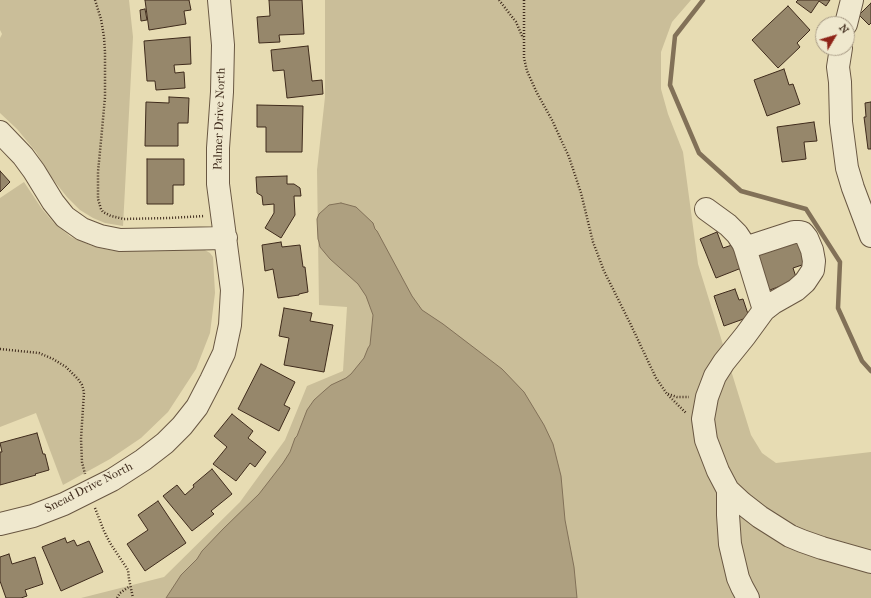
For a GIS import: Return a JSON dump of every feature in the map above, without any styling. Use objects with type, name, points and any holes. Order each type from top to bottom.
[{"type":"street","name":"Palmer Drive North","points":[[219,0],[223,45],[222,92],[218,148],[218,184],[226,238]]},
{"type":"street","points":[[848,16],[852,0]]},
{"type":"street","points":[[839,56],[838,67],[841,122],[846,161],[853,188],[871,236]]},
{"type":"street","points":[[0,132],[23,156],[34,171],[52,202],[65,217],[82,229],[100,236],[120,240],[226,238]]},
{"type":"street","points":[[706,209],[738,234],[745,248],[764,310]]},
{"type":"street","points":[[745,248],[794,232],[799,232],[807,238],[812,250],[814,261],[813,270],[805,282],[796,290],[764,310],[715,376],[706,397],[703,419],[706,440],[718,471],[728,490],[742,503],[760,517],[790,536],[809,544],[871,562]]},
{"type":"street","name":"Snead Drive North","points":[[0,524],[33,516],[64,504],[112,480],[165,443],[182,426],[197,407],[212,380],[224,353],[230,325],[232,290],[226,238]]},
{"type":"street","points":[[728,490],[730,544],[738,578],[748,598]]},
{"type":"path","points":[[95,0],[102,25],[105,52],[104,103],[98,172],[98,199],[100,209],[111,216],[124,219],[211,216]]},
{"type":"path","points":[[499,0],[516,22],[524,41]]},
{"type":"path","points":[[524,0],[524,58],[527,71],[569,157],[581,193],[593,242],[604,271],[656,378],[689,417]]},
{"type":"path","points":[[0,349],[39,353],[53,359],[66,367],[82,385],[84,392],[80,439],[82,462],[89,491],[104,530],[110,543],[128,570],[133,598]]},
{"type":"path","points":[[116,598],[130,586]]},
{"type":"shaded area","points":[[0,0],[129,0],[133,37],[123,226],[105,223],[80,210],[51,177],[36,152],[17,129],[0,113],[0,38],[2,34],[0,30]]},
{"type":"shaded area","points":[[325,0],[691,0],[672,22],[661,52],[661,89],[668,114],[683,152],[698,264],[751,435],[762,453],[776,463],[871,452],[871,598],[81,598],[164,577],[240,502],[285,440],[307,386],[343,371],[347,307],[319,305],[317,170],[325,97]]},
{"type":"shaded area","points":[[24,182],[42,209],[54,223],[71,237],[92,246],[114,251],[203,249],[210,253],[213,257],[215,293],[210,333],[196,369],[168,412],[141,438],[110,459],[63,485],[36,413],[0,427],[0,198]]},
{"type":"shaded area","points":[[341,203],[356,207],[373,223],[412,296],[422,310],[502,369],[524,392],[544,425],[553,444],[561,476],[565,520],[574,567],[577,598],[166,598],[181,575],[223,529],[259,494],[283,463],[290,452],[307,410],[314,400],[331,385],[351,374],[364,358],[370,345],[373,315],[366,296],[358,284],[330,259],[320,247],[318,239],[317,219],[319,214],[329,205]]},
{"type":"building","points":[[145,0],[189,0],[191,10],[184,11],[186,24],[149,30]]},
{"type":"building","points":[[269,0],[302,0],[304,34],[279,35],[280,42],[259,43],[257,17],[270,16]]},
{"type":"building","points":[[798,0],[830,0],[826,6],[819,1],[811,13],[796,2]]},
{"type":"building","points":[[871,3],[871,23],[869,25],[859,15]]},
{"type":"building","points":[[788,6],[810,30],[797,43],[800,47],[778,68],[752,40]]},
{"type":"building","points":[[145,9],[147,20],[141,21],[140,10]]},
{"type":"building","points":[[190,37],[191,64],[174,65],[175,73],[184,72],[185,88],[156,90],[155,81],[147,81],[144,41]]},
{"type":"building","points":[[308,46],[312,81],[322,80],[323,94],[287,98],[284,70],[273,71],[271,50]]},
{"type":"building","points":[[784,69],[789,85],[793,84],[800,104],[767,116],[754,80]]},
{"type":"building","points":[[169,97],[189,98],[188,123],[178,123],[178,146],[145,146],[146,102],[169,103]]},
{"type":"building","points":[[871,102],[871,149],[868,149],[864,117],[866,117],[865,103]]},
{"type":"building","points":[[257,105],[303,106],[302,152],[266,152],[266,127],[257,127]]},
{"type":"building","points":[[814,122],[817,141],[804,142],[806,159],[782,162],[777,127]]},
{"type":"building","points":[[147,159],[184,159],[184,185],[173,185],[173,204],[147,204]]},
{"type":"building","points":[[0,171],[10,182],[0,192]]},
{"type":"building","points":[[287,176],[287,184],[294,184],[300,188],[301,196],[294,196],[295,215],[281,238],[265,228],[274,213],[274,204],[263,205],[262,196],[257,193],[256,177]]},
{"type":"building","points":[[717,232],[723,248],[735,244],[744,267],[716,278],[700,239]]},
{"type":"building","points":[[798,235],[808,263],[793,268],[797,280],[767,291],[753,250]]},
{"type":"building","points":[[281,242],[282,247],[300,245],[303,267],[305,267],[308,292],[278,298],[273,269],[265,271],[262,245]]},
{"type":"building","points":[[735,289],[739,300],[743,299],[749,317],[724,326],[714,296]]},
{"type":"building","points":[[284,308],[312,313],[310,321],[333,325],[324,372],[284,365],[289,338],[279,336]]},
{"type":"building","points":[[261,364],[295,382],[284,405],[290,408],[279,431],[238,409]]},
{"type":"building","points":[[232,414],[253,431],[248,438],[266,452],[255,467],[250,463],[236,481],[213,464],[227,447],[214,436]]},
{"type":"building","points":[[37,433],[49,470],[0,485],[0,452],[2,452],[0,443]]},
{"type":"building","points":[[212,469],[232,494],[211,511],[214,514],[192,531],[163,496],[177,485],[185,495],[194,487],[193,485]]},
{"type":"building","points":[[158,501],[186,543],[145,571],[127,544],[148,530],[138,515]]},
{"type":"building","points":[[65,538],[67,543],[74,540],[77,546],[89,541],[103,572],[61,591],[42,547]]},
{"type":"building","points":[[9,554],[12,564],[35,557],[43,584],[25,590],[27,596],[21,598],[6,598],[0,581],[0,557]]},
{"type":"waterway","points":[[703,0],[675,36],[670,85],[699,153],[741,191],[806,209],[840,262],[838,308],[862,361],[871,371]]}]
